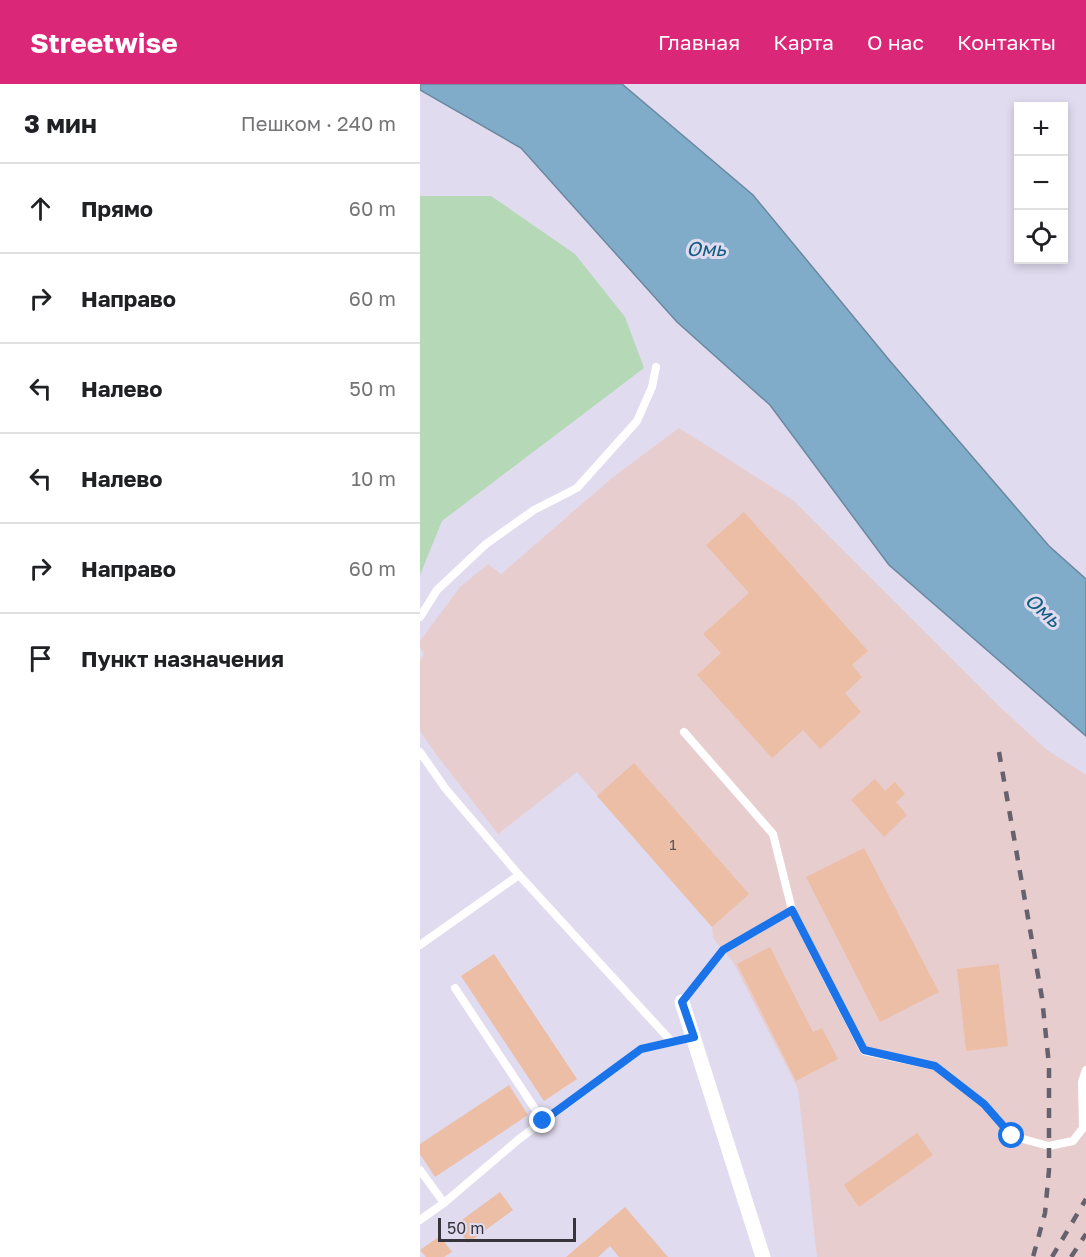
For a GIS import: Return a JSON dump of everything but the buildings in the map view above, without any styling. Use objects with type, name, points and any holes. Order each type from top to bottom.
[{"type":"street","points":[[682,1002],[764,1257]]},
{"type":"lane","points":[[420,617],[437,591],[486,544],[534,510],[578,488],[638,421],[652,387],[656,367]]},
{"type":"lane","points":[[684,732],[773,834],[792,910],[864,1050],[935,1066],[984,1104],[1012,1136],[1049,1146],[1073,1141],[1083,1128],[1082,1082],[1086,1070]]},
{"type":"lane","points":[[420,752],[445,788],[519,875],[672,1042]]},
{"type":"lane","points":[[420,945],[519,875]]},
{"type":"lane","points":[[682,1002],[723,950],[792,910]]},
{"type":"lane","points":[[455,988],[543,1121]]},
{"type":"lane","points":[[420,1220],[444,1203],[519,1139],[641,1049],[694,1037]]},
{"type":"lane","points":[[420,1170],[444,1203]]},
{"type":"shaded area","points":[[679,428],[794,501],[1002,709],[1047,750],[1086,775],[1086,1257],[817,1257],[798,1089],[733,962],[713,938],[712,927],[577,772],[498,834],[420,731],[420,660],[424,654],[420,641],[460,587],[488,564],[501,574],[612,478]]},
{"type":"green space","points":[[420,196],[491,196],[575,254],[625,317],[644,368],[442,521],[420,575]]},
{"type":"water","name":"Омь","points":[[420,84],[622,84],[753,195],[890,361],[1049,546],[1086,579],[1086,736],[889,565],[770,405],[677,322],[521,148],[420,90]]},
{"type":"railway","points":[[999,752],[1042,998],[1049,1065],[1049,1170],[1045,1213],[1033,1257]]},
{"type":"railway","points":[[1052,1257],[1086,1199]]},
{"type":"railway","points":[[1071,1257],[1086,1234]]},
{"type":"route","points":[[543,1121],[641,1049],[694,1037],[682,1002],[723,950],[792,910],[864,1050],[935,1066],[984,1104],[1012,1136]]}]
